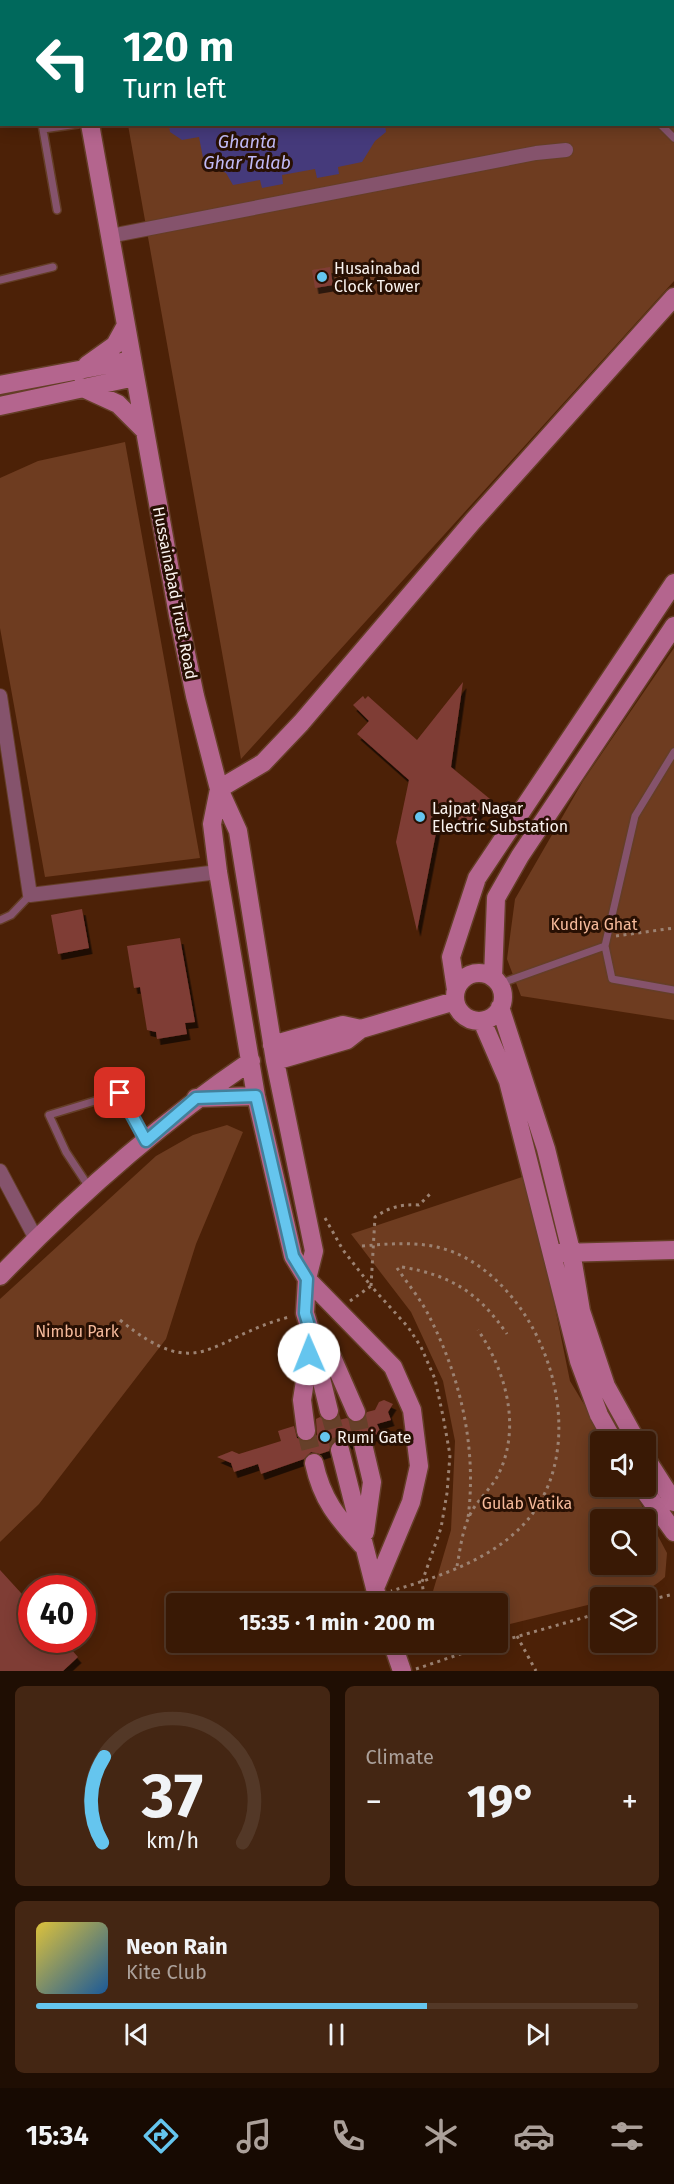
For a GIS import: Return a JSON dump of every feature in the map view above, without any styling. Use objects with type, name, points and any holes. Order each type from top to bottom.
[{"type":"street","name":"Hussainabad Trust Road","points":[[90,126],[178,615],[195,696],[219,789],[212,824],[218,872],[256,1096],[293,1256],[307,1279],[393,1367],[412,1410],[419,1466],[411,1502],[378,1593]]},
{"type":"street","points":[[110,236],[536,153],[566,150]]},
{"type":"street","points":[[329,1411],[305,1313],[307,1279],[314,1251],[274,1053],[238,831],[219,789],[263,763],[301,723],[473,521],[674,297]]},
{"type":"street","points":[[0,406],[80,378],[115,345],[126,325]]},
{"type":"street","points":[[2,381],[80,378],[134,368]]},
{"type":"street","points":[[80,378],[133,416],[145,432]]},
{"type":"street","points":[[674,583],[477,878],[451,957],[456,996],[460,1012],[466,1017],[482,1021],[489,1019],[500,1007],[503,999],[496,981],[496,898],[519,856],[674,626]]},
{"type":"street","points":[[0,696],[30,895],[218,872]]},
{"type":"street","points":[[274,1053],[347,1040],[361,1029],[456,996],[464,978],[471,974],[487,974],[496,981]]},
{"type":"street","points":[[500,1007],[546,1149],[562,1253],[566,1316],[598,1415],[607,1431]]},
{"type":"street","points":[[482,1021],[508,1081],[606,1386],[631,1431]]},
{"type":"street","points":[[0,1276],[90,1189],[196,1098],[250,1060]]},
{"type":"street","points":[[196,1098],[256,1096]]},
{"type":"street","points":[[0,1171],[36,1239]]},
{"type":"street","points":[[562,1253],[674,1250]]},
{"type":"street","points":[[312,1336],[332,1357],[356,1412]]},
{"type":"street","points":[[306,1431],[302,1400],[312,1336]]},
{"type":"street","points":[[363,1444],[372,1482],[364,1546]]},
{"type":"street","points":[[340,1450],[376,1593]]},
{"type":"street","points":[[314,1463],[319,1487],[334,1514],[364,1546]]},
{"type":"street","points":[[656,1474],[674,1502]]},
{"type":"street","points":[[649,1497],[674,1532]]},
{"type":"street","points":[[396,1653],[402,1671]]},
{"type":"lane","points":[[662,126],[674,138]]},
{"type":"lane","points":[[43,127],[57,210]]},
{"type":"lane","points":[[0,279],[53,267]]},
{"type":"lane","points":[[674,752],[634,816],[605,946],[612,979],[674,990]]},
{"type":"lane","points":[[0,920],[11,915],[30,895]]},
{"type":"lane","points":[[496,981],[605,946]]},
{"type":"lane","points":[[90,1189],[66,1152],[49,1115],[120,1093],[146,1141]]},
{"type":"path","points":[[606,938],[674,928]]},
{"type":"path","points":[[327,1224],[343,1250],[371,1286],[375,1217],[403,1204],[419,1205],[432,1192]]},
{"type":"path","points":[[362,1246],[402,1243],[431,1244],[462,1256],[487,1271],[513,1295],[532,1323],[547,1363],[555,1393],[560,1436],[555,1469],[538,1505],[518,1530],[487,1555],[422,1582],[387,1593]]},
{"type":"path","points":[[402,1267],[428,1271],[466,1289],[483,1303],[507,1334]]},
{"type":"path","points":[[397,1268],[430,1316],[448,1358],[460,1398],[469,1441],[472,1488],[457,1567]]},
{"type":"path","points":[[120,1320],[160,1348],[192,1355],[211,1351],[260,1325],[305,1313]]},
{"type":"path","points":[[468,1518],[500,1471],[508,1447],[510,1428],[509,1407],[498,1365],[478,1330]]},
{"type":"path","points":[[656,1598],[674,1594]]},
{"type":"path","points":[[508,1639],[590,1616]]},
{"type":"path","points":[[517,1636],[537,1671]]},
{"type":"path","points":[[408,1671],[463,1653]]},
{"type":"green space","points":[[128,126],[674,126],[674,281],[241,759]]},
{"type":"green space","points":[[125,442],[200,858],[45,877],[0,628],[0,478],[38,461]]},
{"type":"green space","name":"Kudiya Ghat","points":[[674,648],[674,1020],[521,996],[507,959],[515,899],[583,781]]},
{"type":"green space","name":"Nimbu Park","points":[[227,1125],[243,1132],[196,1244],[166,1339],[39,1504],[0,1542],[0,1299],[156,1156],[193,1135]]},
{"type":"green space","name":"Gulab Vatika","points":[[528,1175],[570,1381],[600,1431],[590,1431],[590,1497],[637,1497],[644,1509],[590,1509],[590,1575],[656,1575],[656,1532],[667,1553],[665,1577],[651,1587],[590,1587],[590,1604],[508,1625],[508,1593],[432,1593],[451,1530],[455,1441],[443,1381],[411,1312],[351,1234]]},
{"type":"water","name":"Ghanta Ghar Talab","points":[[169,126],[385,126],[386,132],[375,141],[362,162],[338,167],[339,174],[317,178],[315,169],[282,175],[283,184],[262,188],[260,180],[233,185],[226,173],[204,163],[199,137],[182,140],[170,132]]},
{"type":"building","name":"Husainabad Clock Tower","points":[[330,267],[333,285],[315,288],[312,270]]},
{"type":"building","name":"Lajpat Nagar Electric Substation","points":[[463,682],[451,767],[490,799],[466,827],[441,807],[417,931],[396,842],[409,780],[357,734],[369,721],[353,705],[363,696],[365,699],[368,696],[417,740]]},
{"type":"building","points":[[82,909],[89,948],[58,954],[51,915]]},
{"type":"building","points":[[180,938],[195,1022],[185,1023],[187,1034],[157,1039],[156,1032],[147,1030],[140,987],[134,988],[127,946]]},
{"type":"building","name":"Rumi Gate","points":[[384,1400],[393,1404],[388,1412],[391,1420],[377,1424],[381,1433],[371,1436],[360,1433],[349,1444],[344,1439],[337,1439],[332,1442],[329,1451],[320,1454],[311,1452],[304,1459],[261,1474],[258,1464],[234,1472],[231,1463],[217,1457],[232,1451],[239,1454],[281,1441],[278,1431],[294,1426],[297,1438],[308,1442],[317,1435],[316,1419],[320,1417],[331,1422],[347,1418],[354,1423],[360,1422],[367,1412],[375,1410],[379,1402]]},
{"type":"building","points":[[0,1570],[18,1590],[18,1653],[74,1653],[78,1657],[63,1671],[0,1671]]},
{"type":"tunnel","points":[[329,1411],[340,1450]]},
{"type":"tunnel","points":[[356,1412],[363,1444]]},
{"type":"tunnel","points":[[306,1431],[314,1463]]},
{"type":"place","name":"Husainabad Clock Tower","points":[[322,277]]},
{"type":"place","name":"Lajpat Nagar Electric Substation","points":[[420,817]]},
{"type":"place","name":"Rumi Gate","points":[[325,1437]]},
{"type":"route","points":[[120,1093],[146,1141],[196,1098],[256,1096],[293,1256],[307,1279],[305,1313],[312,1336],[309,1354]]}]
